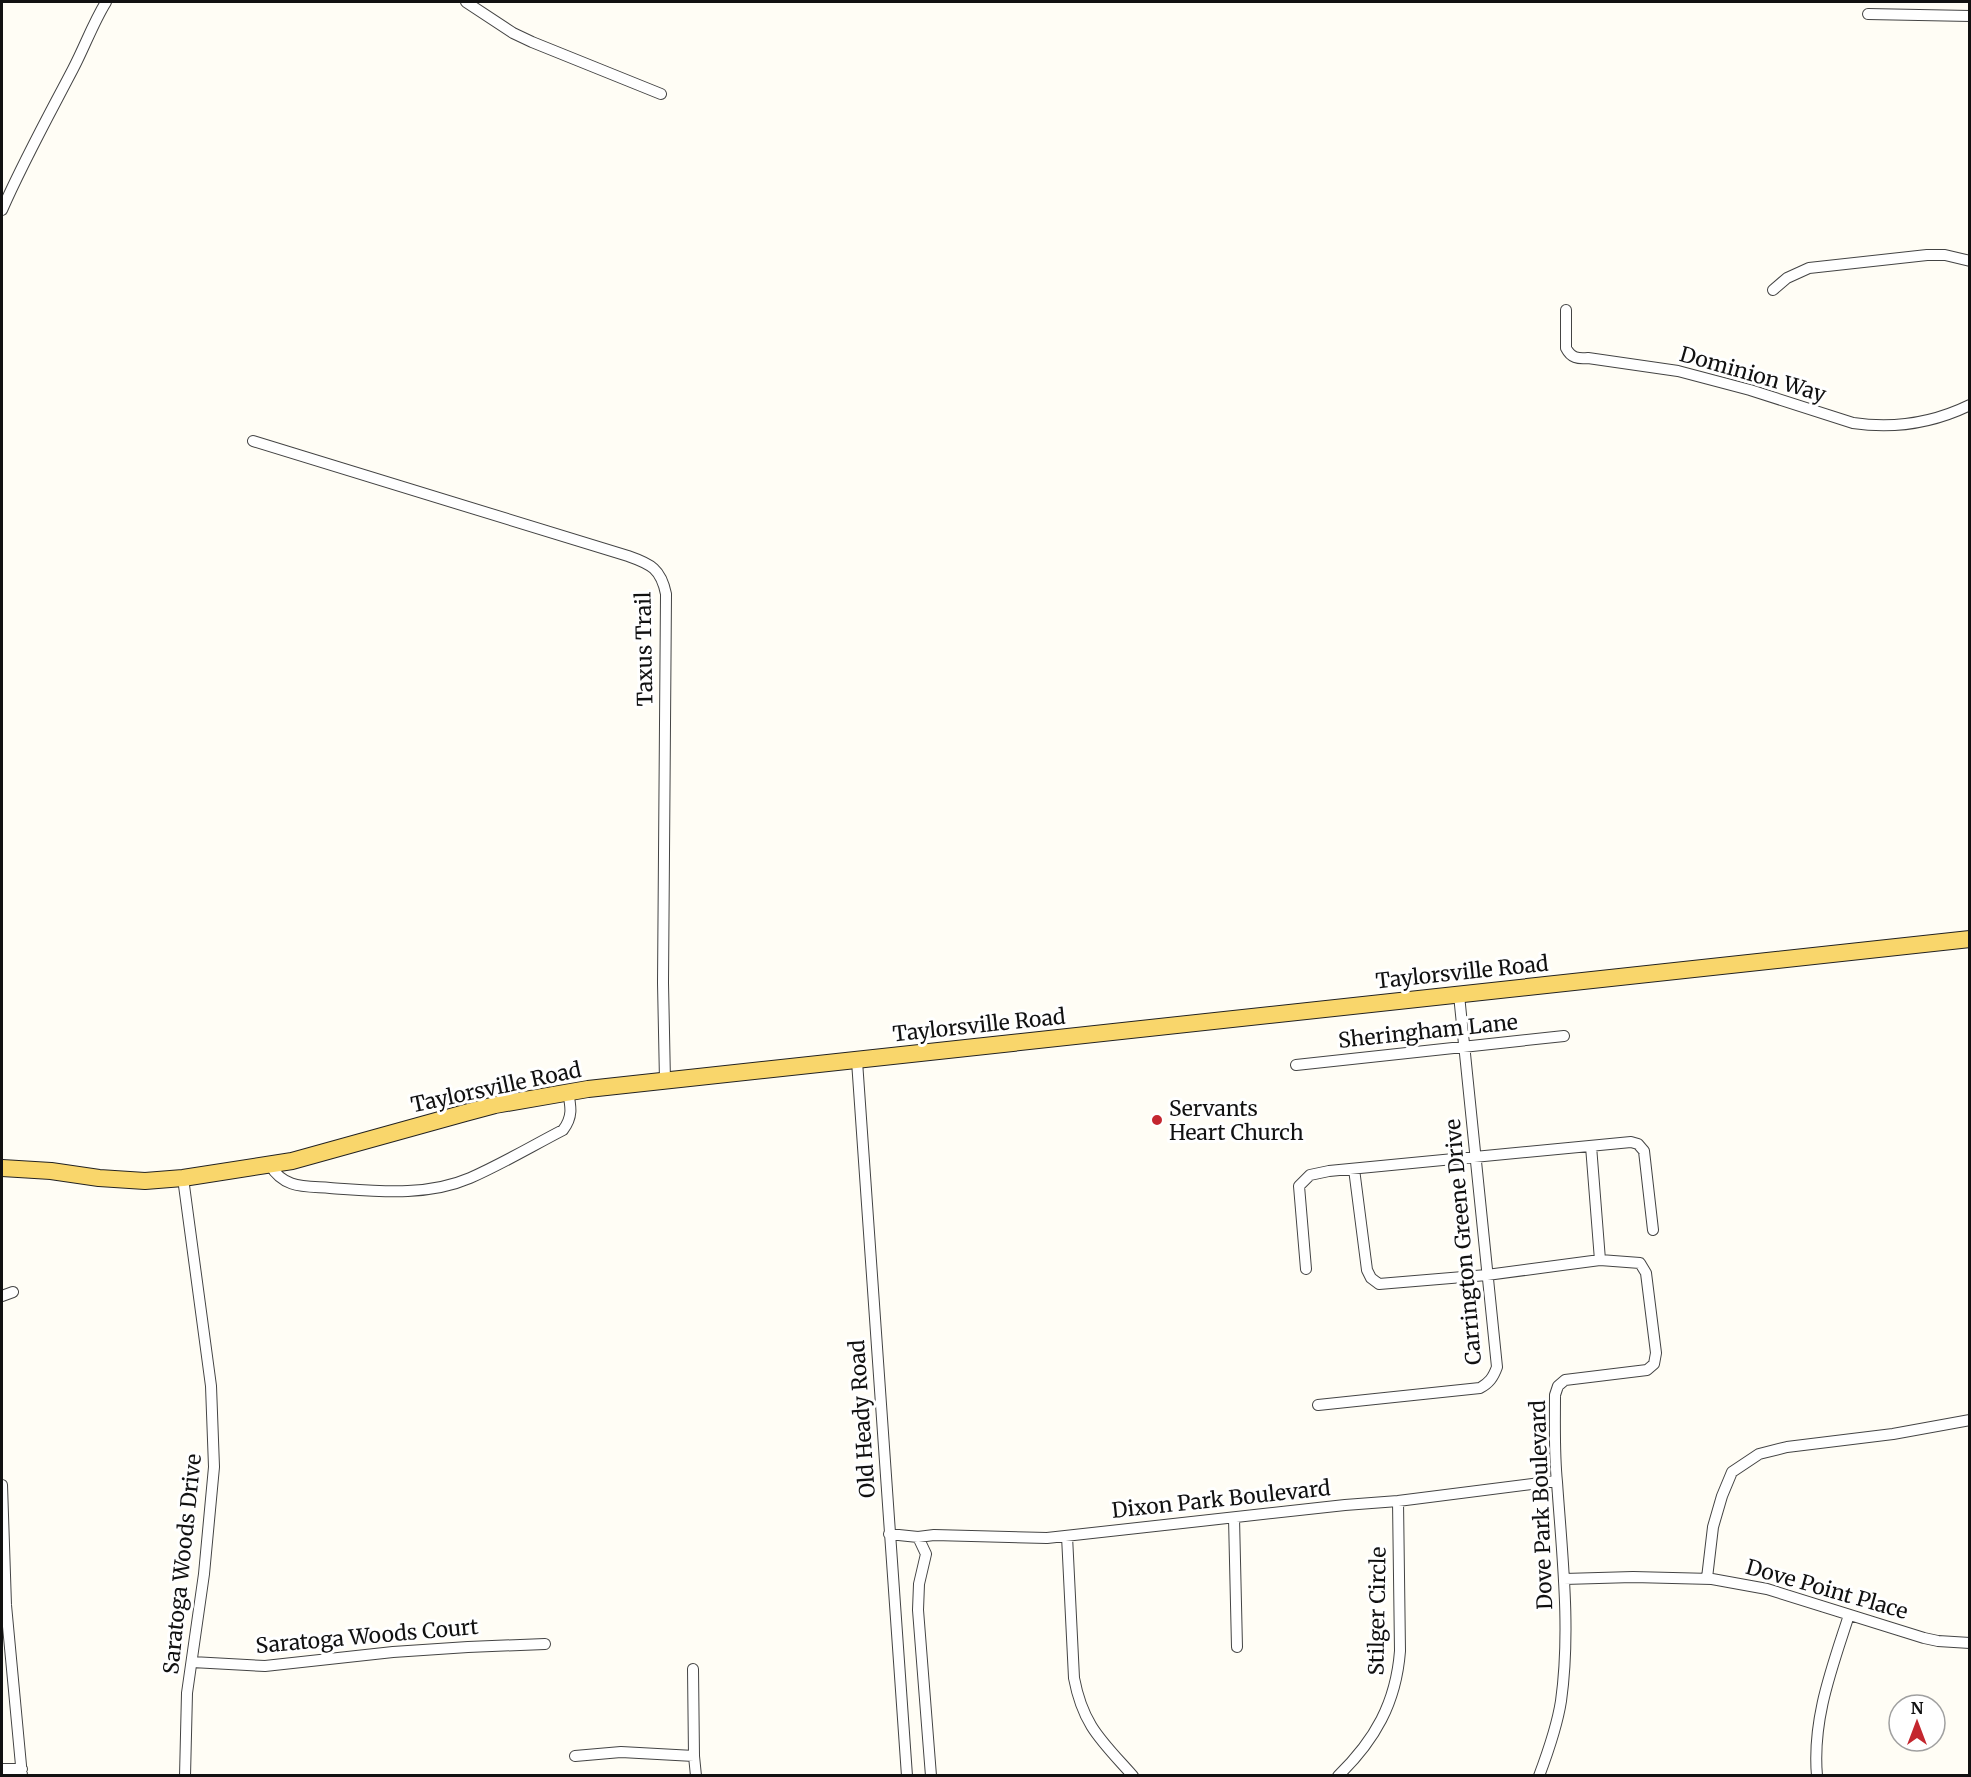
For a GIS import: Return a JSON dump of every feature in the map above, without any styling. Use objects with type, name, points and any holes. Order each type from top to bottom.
[{"type":"main road","name":"Taylorsville Road","points":[[2,1168],[51,1171],[99,1178],[155,1181],[183,1178],[270,1165],[465,1113],[568,1092],[1970,939]]},
{"type":"street","points":[[2,210],[106,2]]},
{"type":"street","points":[[466,2],[513,33],[532,42],[661,94]]},
{"type":"street","points":[[1868,14],[1970,16]]},
{"type":"street","points":[[1773,290],[1787,278],[1809,268],[1927,255],[1945,255],[1970,261]]},
{"type":"street","name":"Dominion Way","points":[[1566,310],[1566,348],[1569,354],[1580,359],[1588,358],[1678,371],[1870,426],[1906,425],[1932,419],[1970,405]]},
{"type":"street","name":"Taxus Trail","points":[[253,441],[628,556],[648,564],[659,574],[666,594],[663,960],[665,1082]]},
{"type":"street","name":"Carrington Greene Drive","points":[[1318,1405],[1480,1388],[1489,1383],[1497,1367],[1459,995]]},
{"type":"street","name":"Sheringham Lane","points":[[1296,1065],[1564,1036]]},
{"type":"street","name":"Old Heady Road","points":[[857,1061],[907,1776]]},
{"type":"street","points":[[270,1165],[280,1179],[296,1185],[388,1192],[437,1187],[469,1178],[563,1130],[571,1116],[568,1092]]},
{"type":"street","points":[[1306,1269],[1299,1186],[1310,1175],[1354,1169],[1631,1142],[1638,1144],[1644,1151],[1653,1230]]},
{"type":"street","points":[[1591,1146],[1600,1260]]},
{"type":"street","name":"Dove Park Boulevard","points":[[1354,1169],[1367,1270],[1378,1284],[1487,1275],[1600,1260],[1640,1263],[1646,1274],[1656,1353],[1653,1364],[1647,1370],[1565,1380],[1558,1386],[1555,1395],[1556,1481],[1564,1579],[1565,1664],[1561,1703],[1539,1776]]},
{"type":"street","name":"Saratoga Woods Drive","points":[[183,1178],[211,1386],[214,1427],[212,1504],[187,1694],[184,1776]]},
{"type":"street","points":[[2,1296],[14,1292]]},
{"type":"street","points":[[1707,1578],[1713,1527],[1732,1472],[1759,1454],[1787,1447],[1893,1434],[1970,1420]]},
{"type":"street","name":"Dixon Park Boulevard","points":[[889,1534],[918,1537],[934,1534],[1047,1538],[1398,1501],[1556,1481]]},
{"type":"street","points":[[2,1485],[6,1605],[22,1773],[2,1769]]},
{"type":"street","name":"Stilger Circle","points":[[1338,1776],[1366,1747],[1385,1711],[1398,1673],[1400,1651],[1398,1501]]},
{"type":"street","points":[[1234,1518],[1237,1647]]},
{"type":"street","points":[[1067,1536],[1074,1678],[1078,1700],[1097,1736],[1133,1776]]},
{"type":"street","points":[[918,1537],[926,1554],[919,1584],[918,1610],[931,1776]]},
{"type":"street","name":"Dove Point Place","points":[[1564,1579],[1707,1578],[1767,1588],[1924,1638],[1970,1643]]},
{"type":"street","points":[[1817,1776],[1816,1738],[1819,1713],[1848,1615]]},
{"type":"street","name":"Saratoga Woods Court","points":[[192,1662],[265,1666],[393,1652],[545,1644]]},
{"type":"street","points":[[693,1669],[696,1776]]},
{"type":"street","points":[[575,1756],[621,1752],[694,1756]]},
{"type":"place","name":"Servants Heart Church","points":[[1157,1120]]}]
